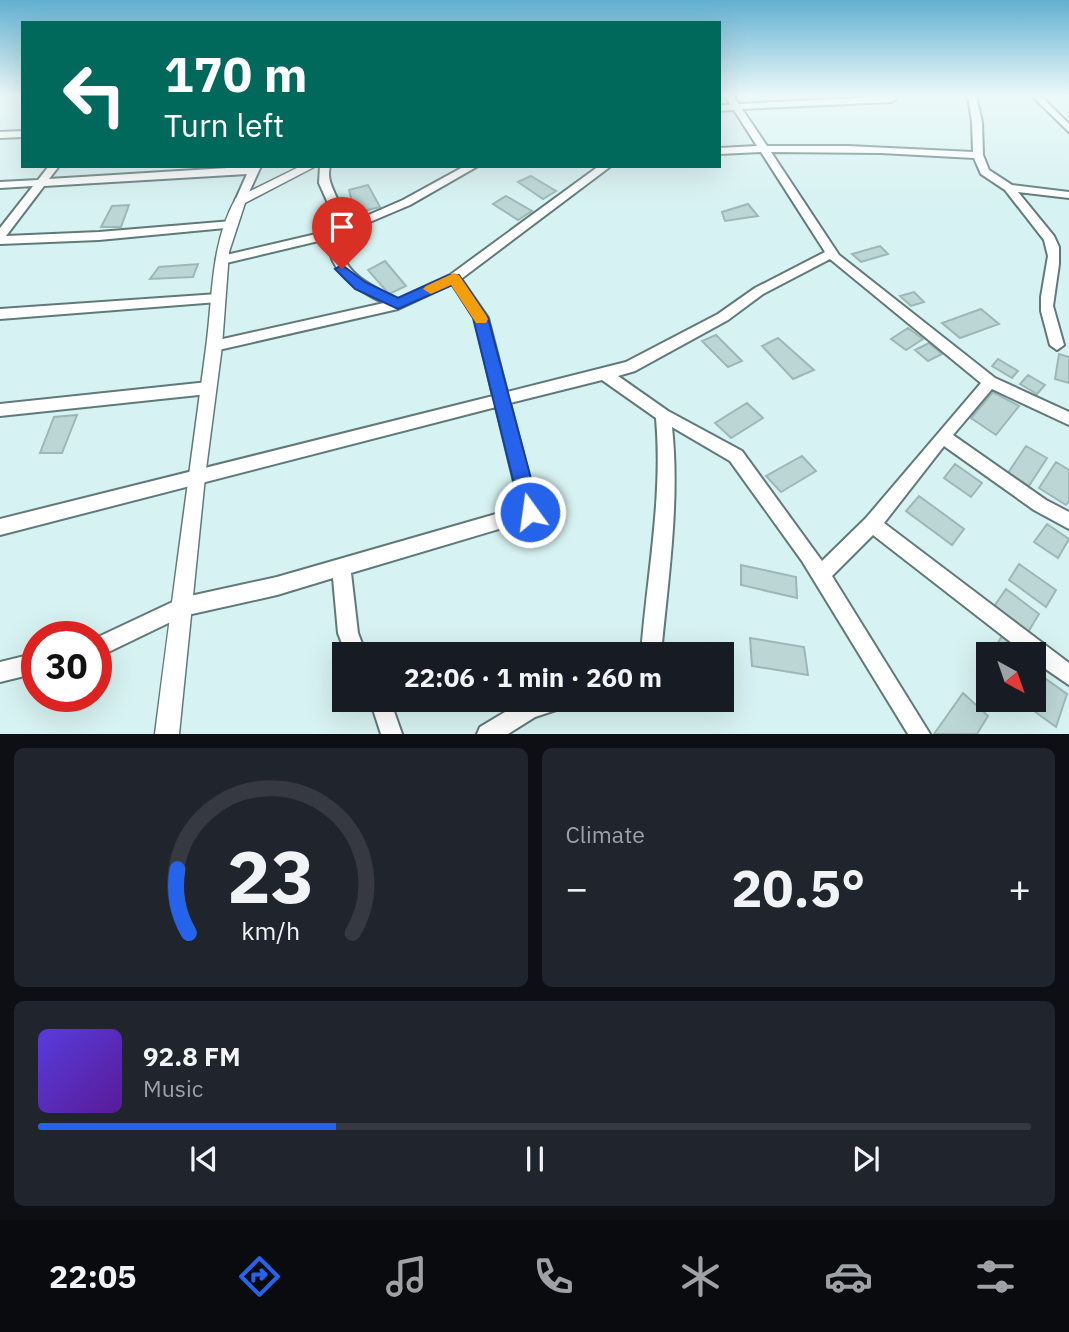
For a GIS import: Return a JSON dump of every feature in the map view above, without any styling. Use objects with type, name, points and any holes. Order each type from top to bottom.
[{"type":"street","points":[[752,130],[832,253],[990,382],[1069,419]]},
{"type":"street","points":[[977,130],[978,155],[985,172],[1009,188],[1050,239],[1054,249],[1056,259],[1047,306],[1057,345]]},
{"type":"street","points":[[0,135],[21,134]]},
{"type":"street","points":[[721,151],[914,150],[978,155]]},
{"type":"street","points":[[0,238],[52,168]]},
{"type":"street","points":[[0,185],[255,168],[240,201],[222,260],[167,733]]},
{"type":"street","points":[[240,201],[306,168]]},
{"type":"street","points":[[325,168],[325,187],[333,196],[338,217],[334,233],[336,261],[360,285],[398,304]]},
{"type":"street","points":[[222,260],[334,233],[375,218],[431,192],[470,168]]},
{"type":"street","points":[[214,346],[398,304],[454,278],[603,168]]},
{"type":"street","points":[[1009,188],[1069,195]]},
{"type":"street","points":[[0,238],[99,236],[232,225]]},
{"type":"street","points":[[0,527],[630,367],[723,317],[759,291],[832,253]]},
{"type":"street","points":[[112,640],[181,607],[277,586],[530,512],[481,318],[454,278]]},
{"type":"street","points":[[0,314],[218,298]]},
{"type":"street","points":[[603,373],[663,415],[736,456],[820,575],[920,733]]},
{"type":"street","points":[[820,575],[872,524],[990,382]]},
{"type":"street","points":[[0,410],[208,388]]},
{"type":"street","points":[[652,642],[664,531],[666,446],[663,415]]},
{"type":"street","points":[[943,436],[1040,505],[1069,521]]},
{"type":"street","points":[[872,524],[1069,675]]},
{"type":"street","points":[[341,568],[348,633],[351,642]]},
{"type":"street","points":[[0,672],[21,667]]},
{"type":"street","points":[[384,712],[392,733]]},
{"type":"street","points":[[487,733],[524,712]]},
{"type":"building","points":[[531,176],[556,191],[543,199],[518,182]]},
{"type":"building","points":[[368,185],[380,207],[355,213],[349,190]]},
{"type":"building","points":[[506,196],[532,211],[518,220],[493,204]]},
{"type":"building","points":[[748,204],[758,216],[725,221],[722,212]]},
{"type":"building","points":[[129,205],[121,227],[101,227],[112,206]]},
{"type":"building","points":[[880,246],[888,254],[861,262],[852,254]]},
{"type":"building","points":[[385,261],[406,286],[389,294],[368,270]]},
{"type":"building","points":[[198,264],[193,277],[150,279],[159,267]]},
{"type":"building","points":[[914,292],[924,302],[911,306],[900,296]]},
{"type":"building","points":[[981,309],[999,324],[960,338],[942,323]]},
{"type":"building","points":[[908,328],[923,339],[906,350],[891,339]]},
{"type":"building","points":[[716,335],[742,361],[728,367],[702,341]]},
{"type":"building","points":[[778,338],[814,370],[793,379],[762,346]]},
{"type":"building","points":[[929,343],[942,354],[928,361],[915,350]]},
{"type":"building","points":[[1059,354],[1069,357],[1069,383],[1055,379]]},
{"type":"building","points":[[998,359],[1018,371],[1012,378],[992,366]]},
{"type":"building","points":[[1028,375],[1045,385],[1037,394],[1020,384]]},
{"type":"building","points":[[993,392],[1019,406],[996,435],[971,418]]},
{"type":"building","points":[[747,403],[763,418],[731,438],[715,423]]},
{"type":"building","points":[[77,415],[62,453],[40,453],[54,417]]},
{"type":"building","points":[[1026,446],[1047,458],[1029,486],[1008,473]]},
{"type":"building","points":[[802,456],[816,471],[781,492],[766,476]]},
{"type":"building","points":[[1056,462],[1069,470],[1069,501],[1066,505],[1039,488]]},
{"type":"building","points":[[955,464],[982,483],[971,497],[944,478]]},
{"type":"building","points":[[919,496],[964,529],[952,545],[906,511]]},
{"type":"building","points":[[1047,524],[1069,539],[1058,558],[1034,542]]},
{"type":"building","points":[[1019,564],[1056,590],[1046,607],[1009,580]]},
{"type":"building","points":[[741,565],[796,577],[797,598],[741,585]]},
{"type":"building","points":[[1006,589],[1039,614],[1027,634],[993,608]]},
{"type":"building","points":[[1002,636],[1010,642],[998,642]]},
{"type":"building","points":[[750,638],[804,647],[808,675],[752,666]]},
{"type":"building","points":[[1046,679],[1067,694],[1056,727],[1035,712],[1046,712]]},
{"type":"building","points":[[963,693],[976,705],[976,712],[984,712],[988,716],[977,734],[934,734]]},
{"type":"slow traffic","points":[[431,289],[454,278],[481,319]]},
{"type":"route","points":[[342,269],[360,285],[398,304],[454,278],[481,318],[530,512]]}]
